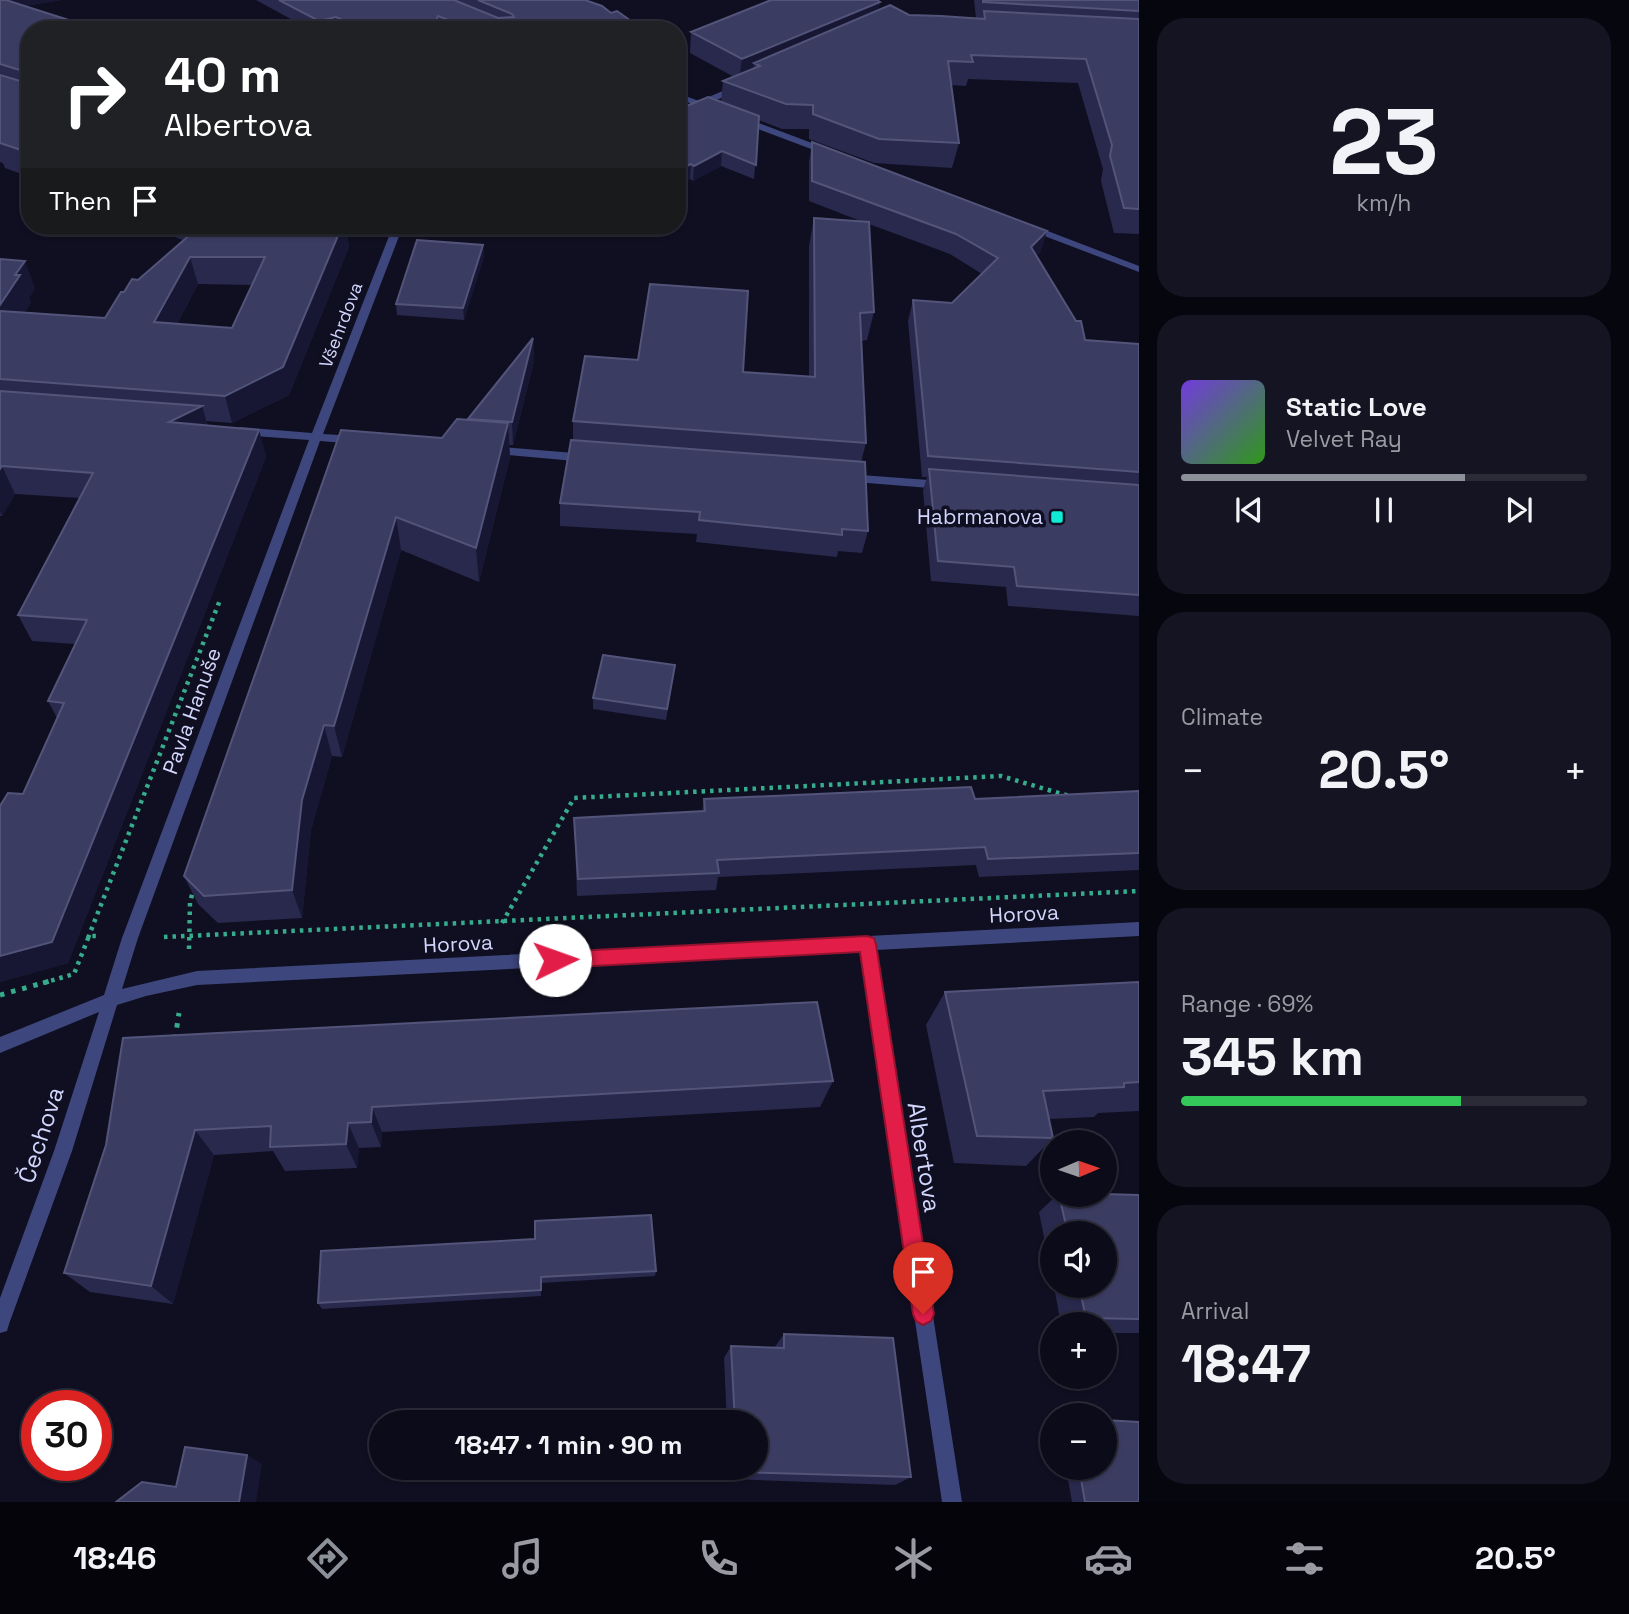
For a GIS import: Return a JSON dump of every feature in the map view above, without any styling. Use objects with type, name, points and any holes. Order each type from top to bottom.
[{"type":"street","points":[[686,109],[749,83]]},
{"type":"street","points":[[686,99],[842,157]]},
{"type":"street","points":[[1023,225],[1139,269]]},
{"type":"street","name":"Všehrdova","points":[[316,437],[395,235]]},
{"type":"street","points":[[234,430],[371,441]]},
{"type":"street","name":"Pavla Hanuše","points":[[109,1000],[316,437]]},
{"type":"street","points":[[481,449],[604,459]]},
{"type":"street","points":[[837,477],[952,486]]},
{"type":"street","name":"Horova","points":[[0,1045],[109,1000],[159,985],[197,978],[1139,929]]},
{"type":"street","name":"Albertova","points":[[867,944],[952,1502]]},
{"type":"street","name":"Čechova","points":[[0,1324],[63,1151],[109,1000]]},
{"type":"path","points":[[0,995],[74,974],[223,593]]},
{"type":"path","points":[[502,923],[574,797],[1001,776],[1076,798]]},
{"type":"path","points":[[191,937],[188,904],[197,878]]},
{"type":"path","points":[[89,936],[191,937],[1139,891]]},
{"type":"path","points":[[174,1042],[180,1008]]},
{"type":"building","points":[[0,0],[72,21],[21,21],[21,70],[0,64]]},
{"type":"building","points":[[279,0],[454,0],[498,18],[514,17],[478,0],[585,0],[602,6],[611,13],[617,11],[631,21],[451,21],[438,16],[436,21],[346,21],[336,17],[319,21]]},
{"type":"building","points":[[771,0],[880,2],[742,59],[691,32]]},
{"type":"building","points":[[1139,0],[1139,11],[983,2]]},
{"type":"building","points":[[890,5],[909,15],[985,19],[984,11],[1139,19],[1139,209],[1124,208],[1110,156],[1112,145],[1086,59],[971,55],[973,62],[948,61],[959,143],[879,139],[813,114],[813,105],[786,104],[723,81],[760,66],[754,63]]},
{"type":"building","points":[[0,75],[20,81],[21,150],[0,143]]},
{"type":"building","points":[[708,97],[759,116],[756,165],[722,151],[694,166],[691,164],[686,166],[686,106]]},
{"type":"building","points":[[812,142],[1047,231],[1031,247],[1076,321],[1081,321],[1085,340],[1139,344],[1139,472],[928,456],[913,300],[952,303],[998,258],[956,234],[812,181]]},
{"type":"building","points":[[814,218],[869,222],[874,312],[860,313],[866,443],[573,421],[585,356],[638,360],[650,284],[748,291],[743,372],[815,377]]},
{"type":"building","points":[[190,235],[338,235],[283,367],[225,396],[0,379],[0,311],[105,318],[132,279],[138,280]],"holes":[[[190,257],[265,257],[232,328],[154,322]]]},
{"type":"building","points":[[417,240],[483,245],[463,308],[396,304]]},
{"type":"building","points":[[0,259],[25,261],[15,275],[20,275],[0,305]]},
{"type":"building","points":[[533,338],[512,422],[468,419]]},
{"type":"building","points":[[0,391],[202,406],[169,422],[259,430],[52,942],[0,956],[0,806],[8,793],[23,794],[64,703],[48,701],[87,620],[18,615],[93,473],[2,466],[0,469]]},
{"type":"building","points":[[457,419],[508,423],[476,548],[396,517],[334,726],[324,725],[302,800],[292,890],[204,896],[184,876],[341,430],[442,438]]},
{"type":"building","points":[[571,440],[865,462],[868,531],[842,529],[842,535],[699,520],[700,512],[560,503]]},
{"type":"building","points":[[929,469],[1139,485],[1139,595],[1017,586],[1014,567],[938,561]]},
{"type":"building","points":[[603,655],[675,665],[667,709],[593,698]]},
{"type":"building","points":[[971,787],[975,799],[1139,791],[1139,853],[988,859],[985,847],[717,860],[719,873],[578,879],[574,818],[705,811],[704,799]]},
{"type":"building","points":[[1139,982],[1139,1082],[1124,1083],[1124,1087],[1043,1091],[1051,1130],[1040,1130],[1040,1138],[977,1136],[945,992]]},
{"type":"building","points":[[817,1002],[833,1081],[372,1107],[371,1122],[348,1123],[346,1144],[270,1147],[271,1126],[195,1130],[151,1286],[64,1273],[106,1145],[123,1038]]},
{"type":"building","points":[[1117,1194],[1139,1195],[1139,1319],[1117,1319],[1117,1312],[1085,1312],[1082,1298],[1117,1298],[1117,1221],[1065,1221],[1062,1208],[1116,1208]]},
{"type":"building","points":[[651,1215],[656,1271],[541,1277],[541,1290],[318,1303],[321,1251],[535,1239],[535,1221]]},
{"type":"building","points":[[784,1334],[893,1338],[911,1477],[768,1473],[768,1410],[734,1410],[731,1346],[784,1348]]},
{"type":"building","points":[[1117,1421],[1139,1422],[1139,1502],[1085,1502],[1081,1480],[1117,1480]]},
{"type":"building","points":[[185,1447],[247,1455],[239,1502],[116,1502],[142,1482],[176,1487]]},
{"type":"place","name":"Habrmanova","points":[[1057,517]]},
{"type":"route","points":[[555,960],[867,944],[923,1314]]}]
